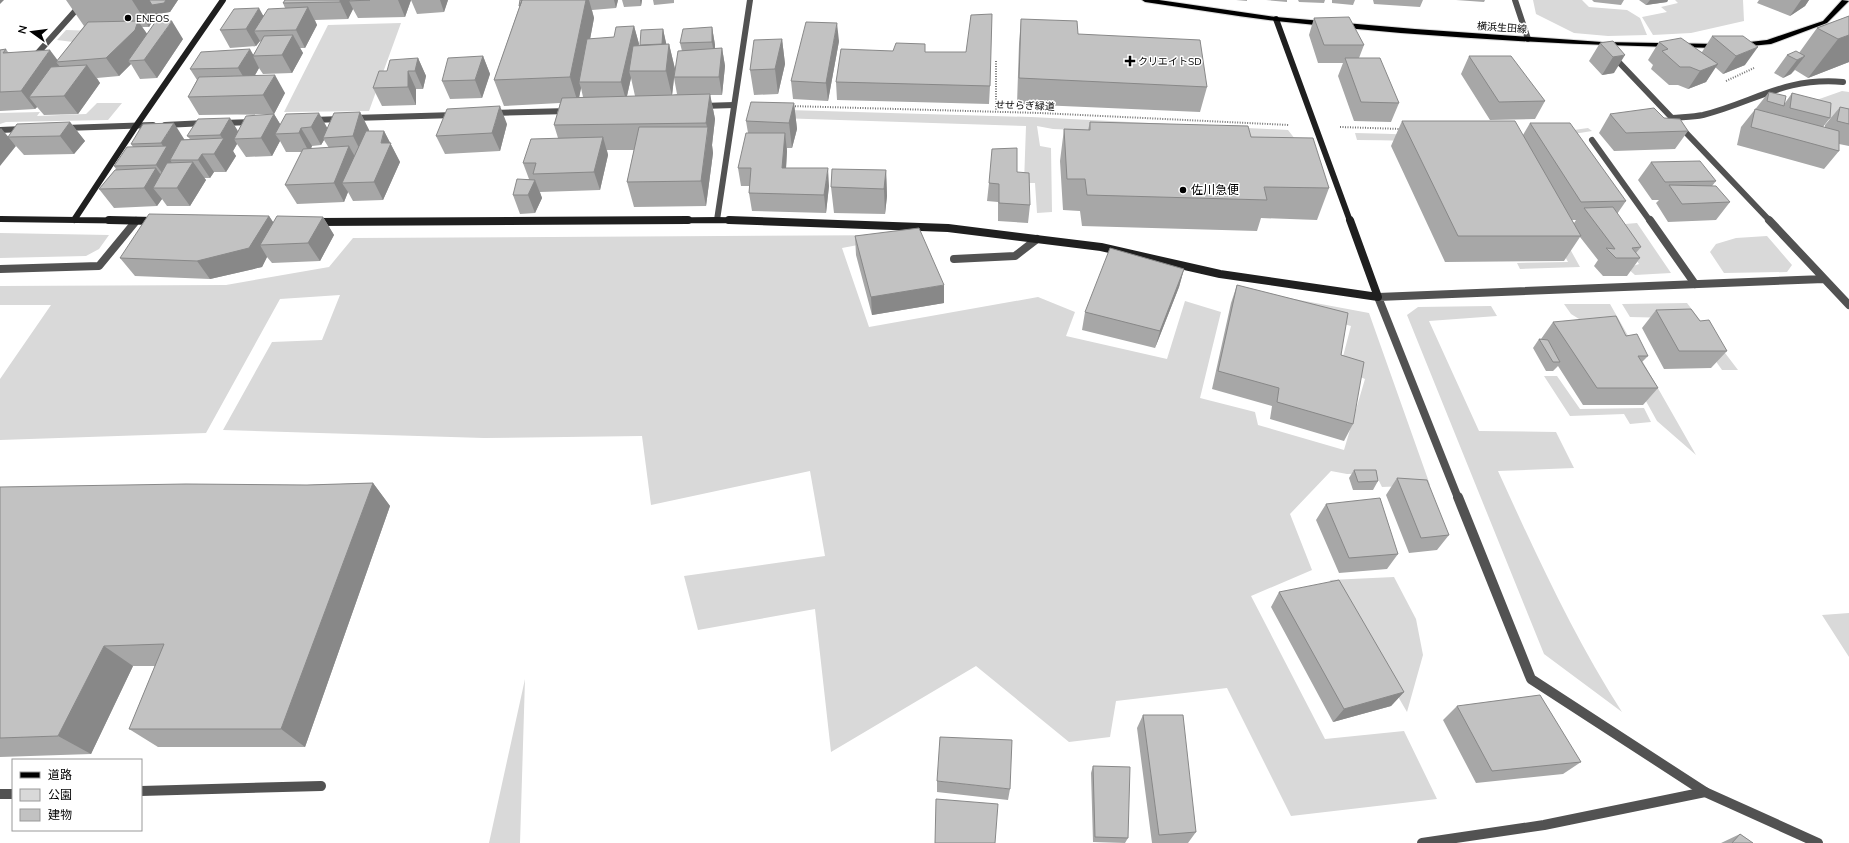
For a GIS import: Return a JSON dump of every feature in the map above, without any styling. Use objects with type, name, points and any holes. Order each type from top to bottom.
[{"type":"main road","name":"横浜生田線","points":[[1146,0],[1276,19],[1528,39],[1642,46],[1729,46],[1768,42],[1825,22],[1846,0]]},
{"type":"street","points":[[35,56],[85,0]]},
{"type":"street","points":[[74,220],[136,126],[223,0]]},
{"type":"street","points":[[717,220],[750,0]]},
{"type":"street","points":[[1515,0],[1528,39]]},
{"type":"street","points":[[1276,19],[1378,297],[1531,679],[1705,792],[1818,843]]},
{"type":"street","points":[[1602,44],[1849,305]]},
{"type":"street","points":[[1672,118],[1702,115],[1760,93],[1794,84],[1818,80],[1843,82]]},
{"type":"street","points":[[694,107],[734,105]]},
{"type":"street","points":[[487,114],[575,111]]},
{"type":"street","points":[[304,120],[463,114]]},
{"type":"street","points":[[61,128],[264,121]]},
{"type":"street","points":[[0,130],[30,129]]},
{"type":"street","points":[[1592,140],[1695,284]]},
{"type":"street","points":[[0,219],[159,221]]},
{"type":"street","points":[[309,222],[577,222],[717,220],[948,228],[1101,246],[1220,274],[1378,297],[1824,280]]},
{"type":"street","points":[[0,269],[99,266],[136,221]]},
{"type":"street","points":[[954,259],[1015,256],[1037,239]]},
{"type":"street","points":[[142,791],[321,786]]},
{"type":"street","points":[[1422,843],[1544,825],[1705,792]]},
{"type":"street","points":[[0,794],[12,794]]},
{"type":"path","points":[[996,61],[996,110]]},
{"type":"path","points":[[1721,83],[1756,67]]},
{"type":"path","name":"せせらぎ緑道","points":[[790,106],[996,110],[1315,126]]},
{"type":"path","points":[[1341,128],[1403,129]]},
{"type":"green space","points":[[1533,0],[1582,0],[1589,7],[1627,10],[1640,18],[1647,35],[1608,36],[1574,33],[1536,14]]},
{"type":"green space","points":[[1675,0],[1743,0],[1744,21],[1691,33],[1653,35],[1642,17],[1667,12],[1661,7],[1678,3]]},
{"type":"green space","points":[[401,23],[369,111],[284,112],[328,25]]},
{"type":"green space","points":[[66,30],[98,31],[73,42],[57,40]]},
{"type":"green space","points":[[1842,91],[1849,92],[1849,125],[1791,109]]},
{"type":"green space","points":[[97,103],[122,103],[108,120],[6,122],[0,124],[0,113],[40,112],[37,116],[86,114]]},
{"type":"green space","points":[[749,109],[1031,117],[1288,130],[1295,139],[1053,129],[1037,126],[1040,146],[1051,148],[1052,212],[1037,213],[1035,183],[1024,183],[1026,126],[748,117]]},
{"type":"green space","points":[[1588,128],[1592,131],[1533,138],[1474,141],[1357,140],[1355,133],[1472,136],[1559,132]]},
{"type":"green space","points":[[1506,148],[1514,148],[1580,267],[1520,269],[1517,263],[1568,262]]},
{"type":"green space","points":[[1637,223],[1671,273],[1635,275],[1627,268],[1639,264],[1613,225]]},
{"type":"green space","points":[[0,233],[109,235],[99,249],[86,256],[0,258]]},
{"type":"green space","points":[[911,235],[842,248],[869,327],[1038,297],[1075,312],[1066,336],[1167,359],[1185,301],[1221,312],[1200,398],[1255,412],[1258,425],[1344,450],[1365,379],[1340,368],[1351,326],[1311,315],[1252,291],[1369,313],[1430,485],[1382,487],[1375,473],[1347,474],[1331,471],[1290,514],[1312,570],[1251,596],[1325,739],[1404,731],[1437,799],[1291,816],[1227,688],[1116,701],[1110,737],[1069,742],[976,666],[831,752],[815,609],[698,630],[684,576],[825,556],[810,471],[651,505],[642,436],[484,438],[223,430],[272,342],[322,340],[340,295],[280,299],[206,433],[0,440],[0,379],[51,305],[0,305],[0,286],[226,285],[329,267],[353,238]]},
{"type":"green space","points":[[1767,236],[1792,265],[1787,272],[1724,273],[1710,252],[1716,244],[1736,238]]},
{"type":"green space","points":[[1687,303],[1738,370],[1722,370],[1696,333],[1672,318],[1630,317],[1622,304]]},
{"type":"green space","points":[[1564,304],[1610,304],[1696,455],[1657,421],[1632,376],[1584,322],[1571,314]]},
{"type":"green space","points":[[1491,306],[1497,316],[1429,321],[1479,431],[1556,432],[1574,468],[1498,471],[1541,564],[1571,624],[1622,712],[1544,654],[1407,315],[1418,307]]},
{"type":"green space","points":[[1544,376],[1557,376],[1580,409],[1644,408],[1651,422],[1630,424],[1624,414],[1570,416]]},
{"type":"green space","points":[[1394,577],[1416,619],[1423,655],[1407,712],[1330,580]]},
{"type":"green space","points":[[1849,613],[1849,657],[1822,615]]},
{"type":"green space","points":[[525,679],[520,843],[489,843]]},
{"type":"building","points":[[149,0],[166,0],[164,3],[152,5]]},
{"type":"building","points":[[285,0],[340,0],[340,2],[283,3]]},
{"type":"building","points":[[522,0],[586,0],[570,77],[494,80]]},
{"type":"building","points":[[308,7],[296,30],[254,31],[268,9]]},
{"type":"building","points":[[259,8],[246,29],[220,30],[234,9]]},
{"type":"building","points":[[992,14],[990,86],[836,82],[841,49],[893,51],[896,43],[925,44],[925,52],[966,52],[971,15]]},
{"type":"building","points":[[1849,16],[1849,35],[1838,39],[1817,28]]},
{"type":"building","points":[[1349,17],[1364,45],[1324,45],[1314,18]]},
{"type":"building","points":[[1021,19],[1077,21],[1078,34],[1200,40],[1207,87],[1019,78]]},
{"type":"building","points":[[138,21],[135,30],[106,58],[56,62],[88,22]]},
{"type":"building","points":[[156,21],[172,21],[144,60],[128,61]]},
{"type":"building","points":[[806,22],[837,23],[826,83],[791,81]]},
{"type":"building","points":[[634,26],[621,82],[579,82],[587,39],[614,37],[616,27]]},
{"type":"building","points":[[712,27],[712,42],[680,43],[683,29]]},
{"type":"building","points":[[663,29],[662,44],[640,45],[641,30]]},
{"type":"building","points":[[293,35],[282,55],[253,56],[264,36]]},
{"type":"building","points":[[1712,36],[1743,36],[1758,47],[1736,56]]},
{"type":"building","points":[[1681,38],[1718,64],[1700,71],[1690,67],[1680,67],[1662,51],[1668,49],[1659,42]]},
{"type":"building","points":[[782,39],[775,69],[750,70],[754,40]]},
{"type":"building","points":[[1613,41],[1625,55],[1613,57],[1600,43]]},
{"type":"building","points":[[669,44],[666,71],[629,71],[633,46]]},
{"type":"building","points":[[722,48],[719,77],[674,77],[678,51]]},
{"type":"building","points":[[6,49],[3,53],[50,50],[21,91],[0,92],[0,50]]},
{"type":"building","points":[[250,49],[238,68],[190,69],[201,52]]},
{"type":"building","points":[[1796,51],[1805,56],[1797,60],[1787,55]]},
{"type":"building","points":[[483,56],[475,80],[442,81],[448,58]]},
{"type":"building","points":[[1469,56],[1511,56],[1545,101],[1499,102]]},
{"type":"building","points":[[418,58],[415,71],[408,71],[408,87],[373,88],[379,71],[387,71],[390,60]]},
{"type":"building","points":[[1345,58],[1380,58],[1399,103],[1361,102]]},
{"type":"building","points":[[87,65],[64,96],[29,97],[51,67]]},
{"type":"building","points":[[275,75],[263,95],[188,97],[199,77]]},
{"type":"building","points":[[1769,92],[1786,96],[1784,106],[1767,101]]},
{"type":"building","points":[[1792,93],[1831,103],[1830,118],[1790,108]]},
{"type":"building","points":[[710,94],[706,123],[554,125],[562,98]]},
{"type":"building","points":[[751,102],[794,103],[789,123],[746,121]]},
{"type":"building","points":[[500,106],[492,133],[436,136],[447,109]]},
{"type":"building","points":[[1840,107],[1849,109],[1849,124],[1837,121]]},
{"type":"building","points":[[1654,108],[1664,118],[1680,119],[1688,131],[1626,133],[1610,114]]},
{"type":"building","points":[[1755,109],[1839,131],[1839,151],[1751,127]]},
{"type":"building","points":[[360,112],[353,136],[323,138],[334,113]]},
{"type":"building","points":[[319,113],[311,127],[301,128],[299,133],[275,134],[286,114]]},
{"type":"building","points":[[274,114],[261,138],[234,139],[246,116]]},
{"type":"building","points":[[230,118],[220,135],[187,136],[198,119]]},
{"type":"building","points":[[1402,121],[1515,121],[1581,236],[1458,236]]},
{"type":"building","points":[[70,122],[60,136],[8,137],[17,124]]},
{"type":"building","points":[[1090,122],[1248,126],[1251,137],[1313,138],[1329,188],[1264,187],[1267,200],[1087,195],[1085,179],[1067,179],[1064,129],[1090,130]]},
{"type":"building","points":[[174,123],[161,143],[131,144],[143,124]]},
{"type":"building","points":[[1530,123],[1570,123],[1626,201],[1581,202]]},
{"type":"building","points":[[639,127],[708,127],[701,181],[627,182]]},
{"type":"building","points":[[366,131],[384,131],[381,143],[391,143],[374,182],[342,183]]},
{"type":"building","points":[[746,133],[785,133],[782,168],[828,168],[824,195],[749,193],[751,168],[738,168]]},
{"type":"building","points":[[603,137],[594,172],[533,174],[536,163],[523,163],[531,139]]},
{"type":"building","points":[[224,138],[214,154],[202,154],[198,160],[170,160],[181,140]]},
{"type":"building","points":[[167,146],[156,165],[114,166],[127,147]]},
{"type":"building","points":[[349,146],[334,183],[285,185],[303,149]]},
{"type":"building","points":[[1017,148],[1017,172],[1029,173],[1030,205],[999,203],[999,184],[989,183],[992,149]]},
{"type":"building","points":[[1700,161],[1716,181],[1665,182],[1651,162]]},
{"type":"building","points":[[193,162],[177,188],[153,188],[167,163]]},
{"type":"building","points":[[156,168],[144,188],[99,189],[115,170]]},
{"type":"building","points":[[832,169],[886,170],[884,189],[831,187]]},
{"type":"building","points":[[517,179],[535,180],[528,195],[513,195]]},
{"type":"building","points":[[1669,185],[1716,186],[1730,202],[1682,204]]},
{"type":"building","points":[[1613,207],[1641,247],[1632,248],[1640,258],[1616,258],[1606,248],[1615,249],[1584,208]]},
{"type":"building","points":[[149,214],[269,216],[249,248],[197,261],[120,258]]},
{"type":"building","points":[[277,216],[323,217],[308,243],[260,245]]},
{"type":"building","points":[[919,228],[944,285],[871,297],[855,236]]},
{"type":"building","points":[[1110,248],[1184,269],[1160,331],[1085,312]]},
{"type":"building","points":[[1237,285],[1348,313],[1341,355],[1364,362],[1353,424],[1277,402],[1279,388],[1218,371]]},
{"type":"building","points":[[1691,309],[1700,321],[1709,320],[1727,351],[1679,351],[1656,310]]},
{"type":"building","points":[[1616,316],[1626,336],[1637,334],[1648,356],[1638,356],[1658,388],[1597,388],[1553,322]]},
{"type":"building","points":[[1539,339],[1548,340],[1560,362],[1553,362]]},
{"type":"building","points":[[1354,470],[1376,470],[1378,481],[1358,482]]},
{"type":"building","points":[[1397,478],[1427,480],[1449,535],[1421,538]]},
{"type":"building","points":[[373,483],[281,729],[129,729],[164,644],[104,646],[58,736],[0,738],[0,487],[186,484],[307,485]]},
{"type":"building","points":[[1380,498],[1398,554],[1349,558],[1326,504]]},
{"type":"building","points":[[1339,580],[1404,692],[1344,709],[1279,592]]},
{"type":"building","points":[[1540,695],[1581,762],[1492,771],[1457,706]]},
{"type":"building","points":[[1143,715],[1183,715],[1196,832],[1159,835]]},
{"type":"building","points":[[940,737],[1012,740],[1010,789],[937,781]]},
{"type":"building","points":[[1093,766],[1130,767],[1128,838],[1095,837]]},
{"type":"building","points":[[936,799],[998,804],[995,843],[935,843]]},
{"type":"building","points":[[1740,834],[1753,843],[1732,843]]},
{"type":"place","name":"ENEOS","points":[[128,18]]},
{"type":"place","name":"クリエイトSD","points":[[1130,61]]},
{"type":"place","name":"佐川急便","points":[[1183,190]]}]
